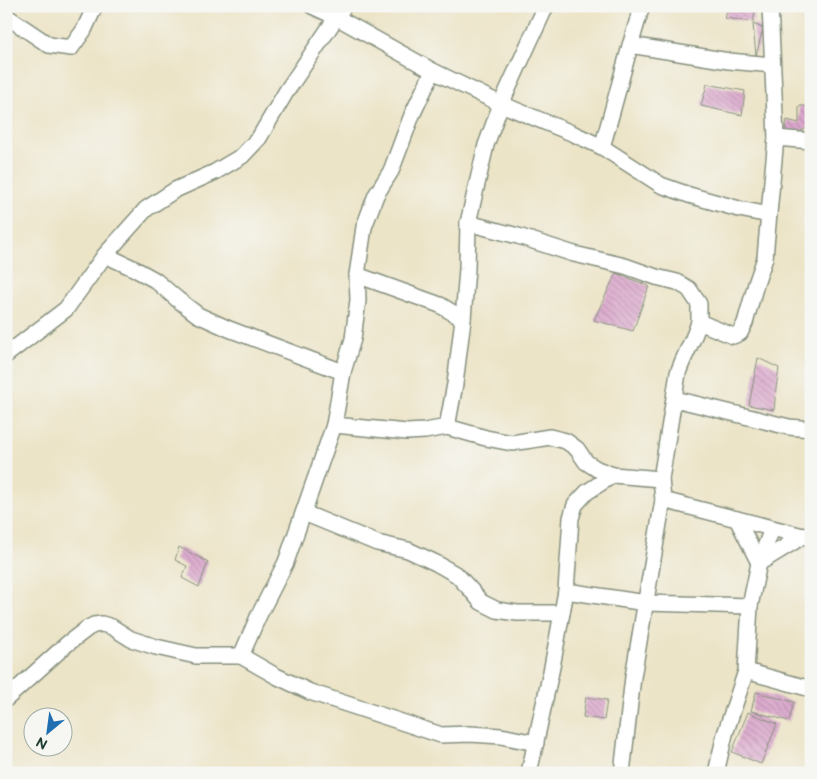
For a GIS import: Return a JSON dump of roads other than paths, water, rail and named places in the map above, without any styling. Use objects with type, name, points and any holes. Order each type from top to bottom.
[{"type":"street","points":[[6,16],[49,45],[71,48],[84,30],[95,6]]},
{"type":"street","points":[[312,6],[340,12],[433,71],[501,104],[602,147],[661,185],[769,215]]},
{"type":"street","points":[[446,427],[455,384],[463,319],[468,223],[486,144],[501,104],[546,6]]},
{"type":"street","points":[[602,147],[642,6]]},
{"type":"street","points":[[699,322],[733,336],[740,333],[745,323],[765,258],[776,138],[770,6]]},
{"type":"street","points":[[6,355],[66,309],[105,255],[146,209],[175,190],[215,172],[242,156],[259,138],[286,92],[340,12]]},
{"type":"street","points":[[630,45],[729,61],[772,64]]},
{"type":"street","points":[[241,656],[258,617],[286,562],[334,425],[343,372],[353,339],[358,300],[357,275],[364,227],[376,195],[391,171],[412,115],[433,71]]},
{"type":"street","points":[[776,138],[811,141]]},
{"type":"street","points":[[468,223],[677,282],[689,289],[699,304],[699,322],[678,372],[661,479],[663,500],[632,677],[622,773]]},
{"type":"street","points":[[105,255],[155,280],[177,300],[198,315],[229,329],[343,372]]},
{"type":"street","points":[[357,275],[440,305],[463,319]]},
{"type":"street","points":[[675,399],[789,427],[811,429]]},
{"type":"street","points":[[334,425],[407,432],[446,427],[512,443],[550,437],[566,441],[577,449],[586,462],[597,469],[613,475],[661,479]]},
{"type":"street","points":[[529,773],[566,591],[571,518],[575,505],[587,492],[613,475]]},
{"type":"street","points":[[663,500],[772,529],[807,536]]},
{"type":"street","points":[[304,513],[377,543],[408,550],[436,563],[457,575],[481,602],[497,610],[516,613],[562,613]]},
{"type":"street","points":[[737,519],[759,563]]},
{"type":"street","points":[[716,773],[725,734],[746,671],[750,606],[759,563],[772,529]]},
{"type":"street","points":[[759,563],[807,536]]},
{"type":"street","points":[[566,591],[646,603],[750,606]]},
{"type":"street","points":[[6,699],[67,644],[88,628],[102,624],[156,648],[196,656],[241,656],[276,676],[310,692],[440,735],[501,736],[536,742]]},
{"type":"street","points":[[746,671],[811,689]]}]
